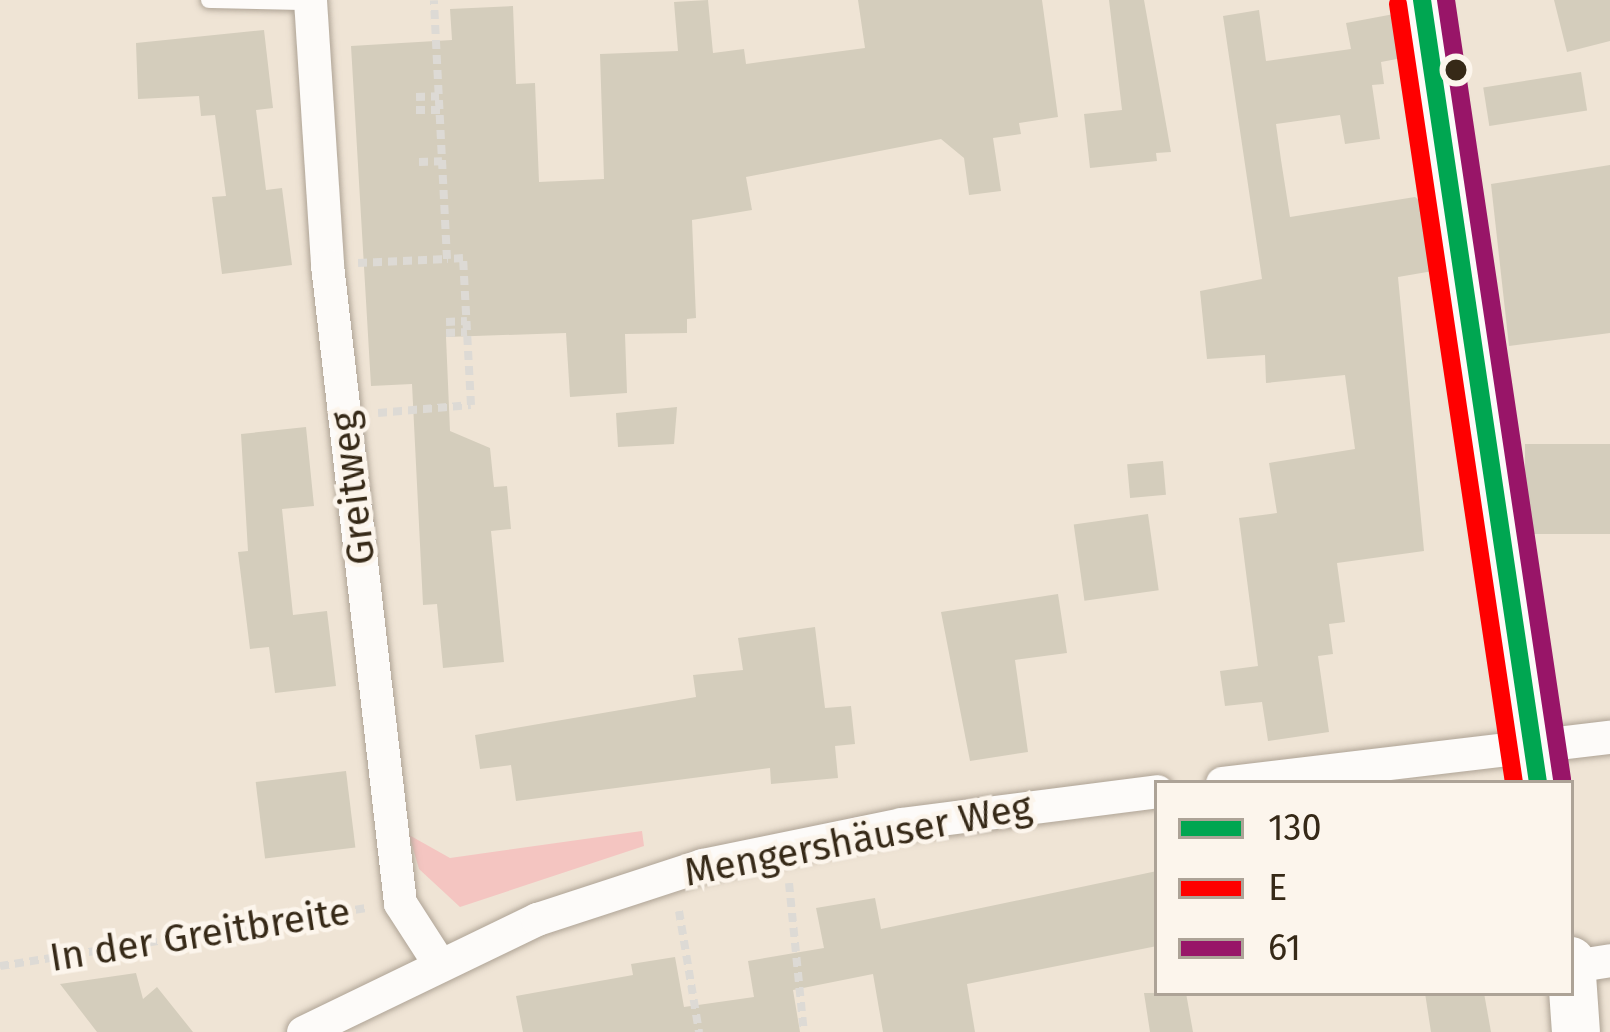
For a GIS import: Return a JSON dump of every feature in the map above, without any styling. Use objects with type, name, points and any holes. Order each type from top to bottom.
[{"type":"street","points":[[1422,0],[1535,765]]},
{"type":"street","name":"Greitweg","points":[[307,1],[327,265],[400,903],[438,962]]},
{"type":"street","points":[[1274,780],[1535,765],[1610,737]]},
{"type":"street","name":"Mengershäuser Weg","points":[[304,1032],[438,962],[672,874],[785,846],[1154,791]]},
{"type":"street","points":[[1576,1032],[1585,963]]},
{"type":"lane","points":[[208,0],[307,1]]},
{"type":"path","points":[[434,0],[447,259]]},
{"type":"path","points":[[416,97],[439,96]]},
{"type":"path","points":[[416,110],[440,110]]},
{"type":"path","points":[[418,162],[442,160]]},
{"type":"path","points":[[327,265],[463,258],[471,405],[344,416]]},
{"type":"path","points":[[446,328],[467,327]]},
{"type":"path","points":[[785,846],[804,1032]]},
{"type":"path","points":[[672,874],[699,1032]]},
{"type":"path","name":"In der Greitbreite","points":[[0,966],[400,903]]},
{"type":"shaded area","points":[[642,831],[644,846],[460,907],[419,869],[409,835],[450,858]]},
{"type":"building","points":[[708,0],[713,53],[744,49],[746,64],[865,48],[858,0],[1042,0],[1058,117],[1019,123],[1021,134],[993,138],[1001,191],[969,195],[964,158],[941,139],[746,177],[752,210],[692,220],[696,318],[687,319],[687,333],[625,334],[627,393],[570,397],[566,333],[446,337],[450,431],[490,448],[494,487],[507,486],[511,529],[491,531],[504,662],[443,668],[437,604],[423,605],[412,384],[371,386],[351,46],[452,40],[450,9],[513,6],[516,84],[535,83],[539,182],[604,179],[600,54],[678,51],[674,2]]},
{"type":"building","points":[[1109,0],[1144,0],[1171,152],[1156,153],[1157,161],[1090,168],[1084,114],[1122,110]]},
{"type":"building","points":[[1554,0],[1610,0],[1610,41],[1567,52]]},
{"type":"building","points":[[1259,10],[1266,61],[1351,49],[1346,23],[1394,14],[1402,58],[1381,62],[1384,84],[1372,85],[1380,139],[1345,144],[1340,115],[1276,124],[1281,160],[1290,217],[1415,197],[1423,203],[1433,271],[1398,277],[1424,551],[1337,563],[1345,622],[1329,624],[1333,654],[1318,656],[1329,732],[1268,741],[1262,702],[1225,706],[1220,671],[1258,666],[1239,518],[1277,513],[1269,463],[1355,449],[1345,375],[1266,383],[1265,355],[1207,359],[1200,291],[1262,279],[1223,16]]},
{"type":"building","points":[[264,30],[273,108],[256,110],[266,190],[282,188],[292,265],[222,274],[212,197],[226,196],[215,115],[201,116],[199,96],[138,99],[136,43]]},
{"type":"building","points":[[1581,72],[1587,111],[1489,126],[1483,87]]},
{"type":"building","points":[[1610,165],[1610,333],[1509,346],[1491,184]]},
{"type":"building","points":[[677,407],[674,444],[618,447],[616,413]]},
{"type":"building","points":[[306,427],[314,506],[282,509],[293,615],[327,611],[336,686],[275,693],[269,647],[250,649],[238,552],[248,551],[241,434]]},
{"type":"building","points":[[1525,444],[1610,444],[1610,534],[1525,534]]},
{"type":"building","points":[[1163,461],[1166,495],[1130,498],[1127,464]]},
{"type":"building","points":[[1148,514],[1159,590],[1084,601],[1074,524]]},
{"type":"building","points":[[1058,594],[1067,653],[1015,660],[1028,752],[970,761],[941,612]]},
{"type":"building","points":[[815,627],[825,708],[851,706],[855,744],[835,746],[838,778],[771,784],[770,768],[516,801],[511,765],[480,769],[475,735],[696,697],[693,675],[743,670],[738,638]]},
{"type":"building","points":[[346,771],[355,847],[265,859],[256,782]]},
{"type":"building","points":[[1154,872],[1154,947],[967,984],[975,1032],[883,1032],[873,974],[793,990],[800,1032],[523,1032],[516,996],[633,975],[631,964],[675,957],[684,1007],[754,997],[748,961],[824,948],[816,908],[875,898],[881,929]]},
{"type":"building","points":[[136,973],[143,999],[157,987],[193,1032],[97,1032],[60,984]]},
{"type":"building","points":[[1144,993],[1187,996],[1193,1032],[1150,1032]]},
{"type":"building","points":[[1425,996],[1485,996],[1491,1032],[1431,1032]]},
{"type":"transit line","name":"130","points":[[1422,0],[1538,780]]},
{"type":"transit line","name":"61","points":[[1446,0],[1562,779]]},
{"type":"transit line","name":"E","points":[[1398,4],[1514,780]]}]
